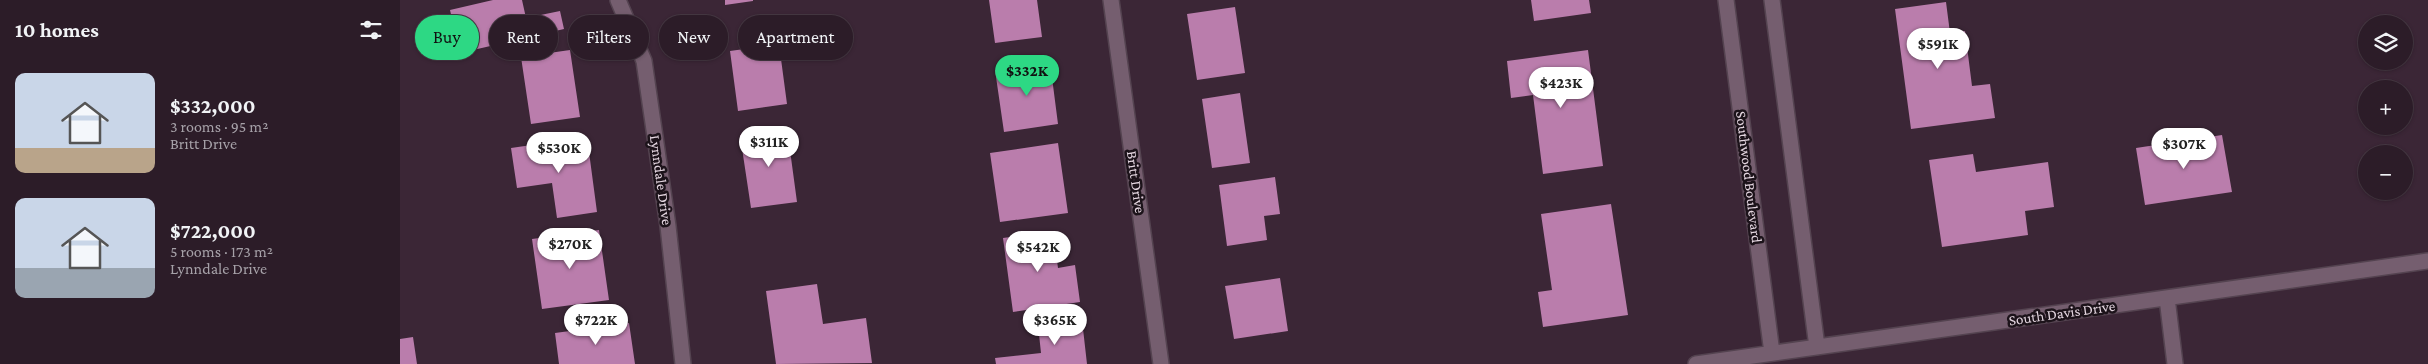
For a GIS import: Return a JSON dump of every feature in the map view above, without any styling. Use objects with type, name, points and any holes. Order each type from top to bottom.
[{"type":"street","name":"Lynndale Drive","points":[[618,0],[644,61],[668,226],[683,364]]},
{"type":"street","name":"Britt Drive","points":[[1112,0],[1161,364]]},
{"type":"street","name":"Southwood Boulevard","points":[[1726,0],[1772,353]]},
{"type":"street","points":[[1772,0],[1817,347]]},
{"type":"street","name":"South Davis Drive","points":[[1696,364],[2428,262]]},
{"type":"street","points":[[2167,298],[2175,364]]},
{"type":"building","points":[[493,0],[522,0],[525,15],[489,15],[489,46],[479,49],[479,15],[451,15],[450,10]]},
{"type":"building","points":[[725,0],[753,0],[753,1],[725,5]]},
{"type":"building","points":[[989,0],[1037,0],[1042,37],[995,43]]},
{"type":"building","points":[[1531,0],[1589,0],[1591,13],[1534,21]]},
{"type":"building","points":[[1946,2],[1950,33],[1965,31],[1972,86],[1990,84],[1995,118],[1911,129],[1895,9]]},
{"type":"building","points":[[1235,7],[1245,73],[1197,80],[1187,14]]},
{"type":"building","points":[[560,11],[564,29],[558,30],[558,15],[541,15]]},
{"type":"building","points":[[568,50],[568,60],[571,60],[580,117],[531,124],[521,60],[558,60],[558,52]]},
{"type":"building","points":[[738,50],[738,60],[781,60],[787,104],[738,111],[730,51]]},
{"type":"building","points":[[1588,50],[1603,166],[1543,174],[1533,95],[1511,98],[1507,61]]},
{"type":"building","points":[[1050,62],[1058,124],[1004,132],[995,70]]},
{"type":"building","points":[[1240,93],[1250,163],[1212,168],[1202,99]]},
{"type":"building","points":[[787,128],[797,202],[751,208],[740,135]]},
{"type":"building","points":[[2222,135],[2232,192],[2145,205],[2136,148]]},
{"type":"building","points":[[587,137],[597,212],[557,218],[552,183],[517,188],[511,148]]},
{"type":"building","points":[[1058,143],[1068,213],[1000,222],[990,153]]},
{"type":"building","points":[[1973,154],[1976,172],[2048,162],[2054,207],[2025,211],[2028,235],[1942,247],[1929,160]]},
{"type":"building","points":[[1275,177],[1280,214],[1264,216],[1267,240],[1227,246],[1219,185]]},
{"type":"building","points":[[1611,204],[1628,315],[1543,327],[1538,292],[1552,290],[1541,214]]},
{"type":"building","points":[[599,230],[609,300],[542,309],[532,239]]},
{"type":"building","points":[[1053,231],[1058,268],[1075,265],[1080,302],[1013,312],[1003,238]]},
{"type":"building","points":[[1280,278],[1288,331],[1234,339],[1225,286]]},
{"type":"building","points":[[817,284],[823,324],[866,318],[872,363],[776,364],[766,291]]},
{"type":"building","points":[[1082,320],[1087,364],[996,364],[995,358],[1041,353],[1038,325]]},
{"type":"building","points":[[629,323],[635,364],[559,364],[555,333]]},
{"type":"building","points":[[413,337],[417,364],[400,364],[400,339]]}]
